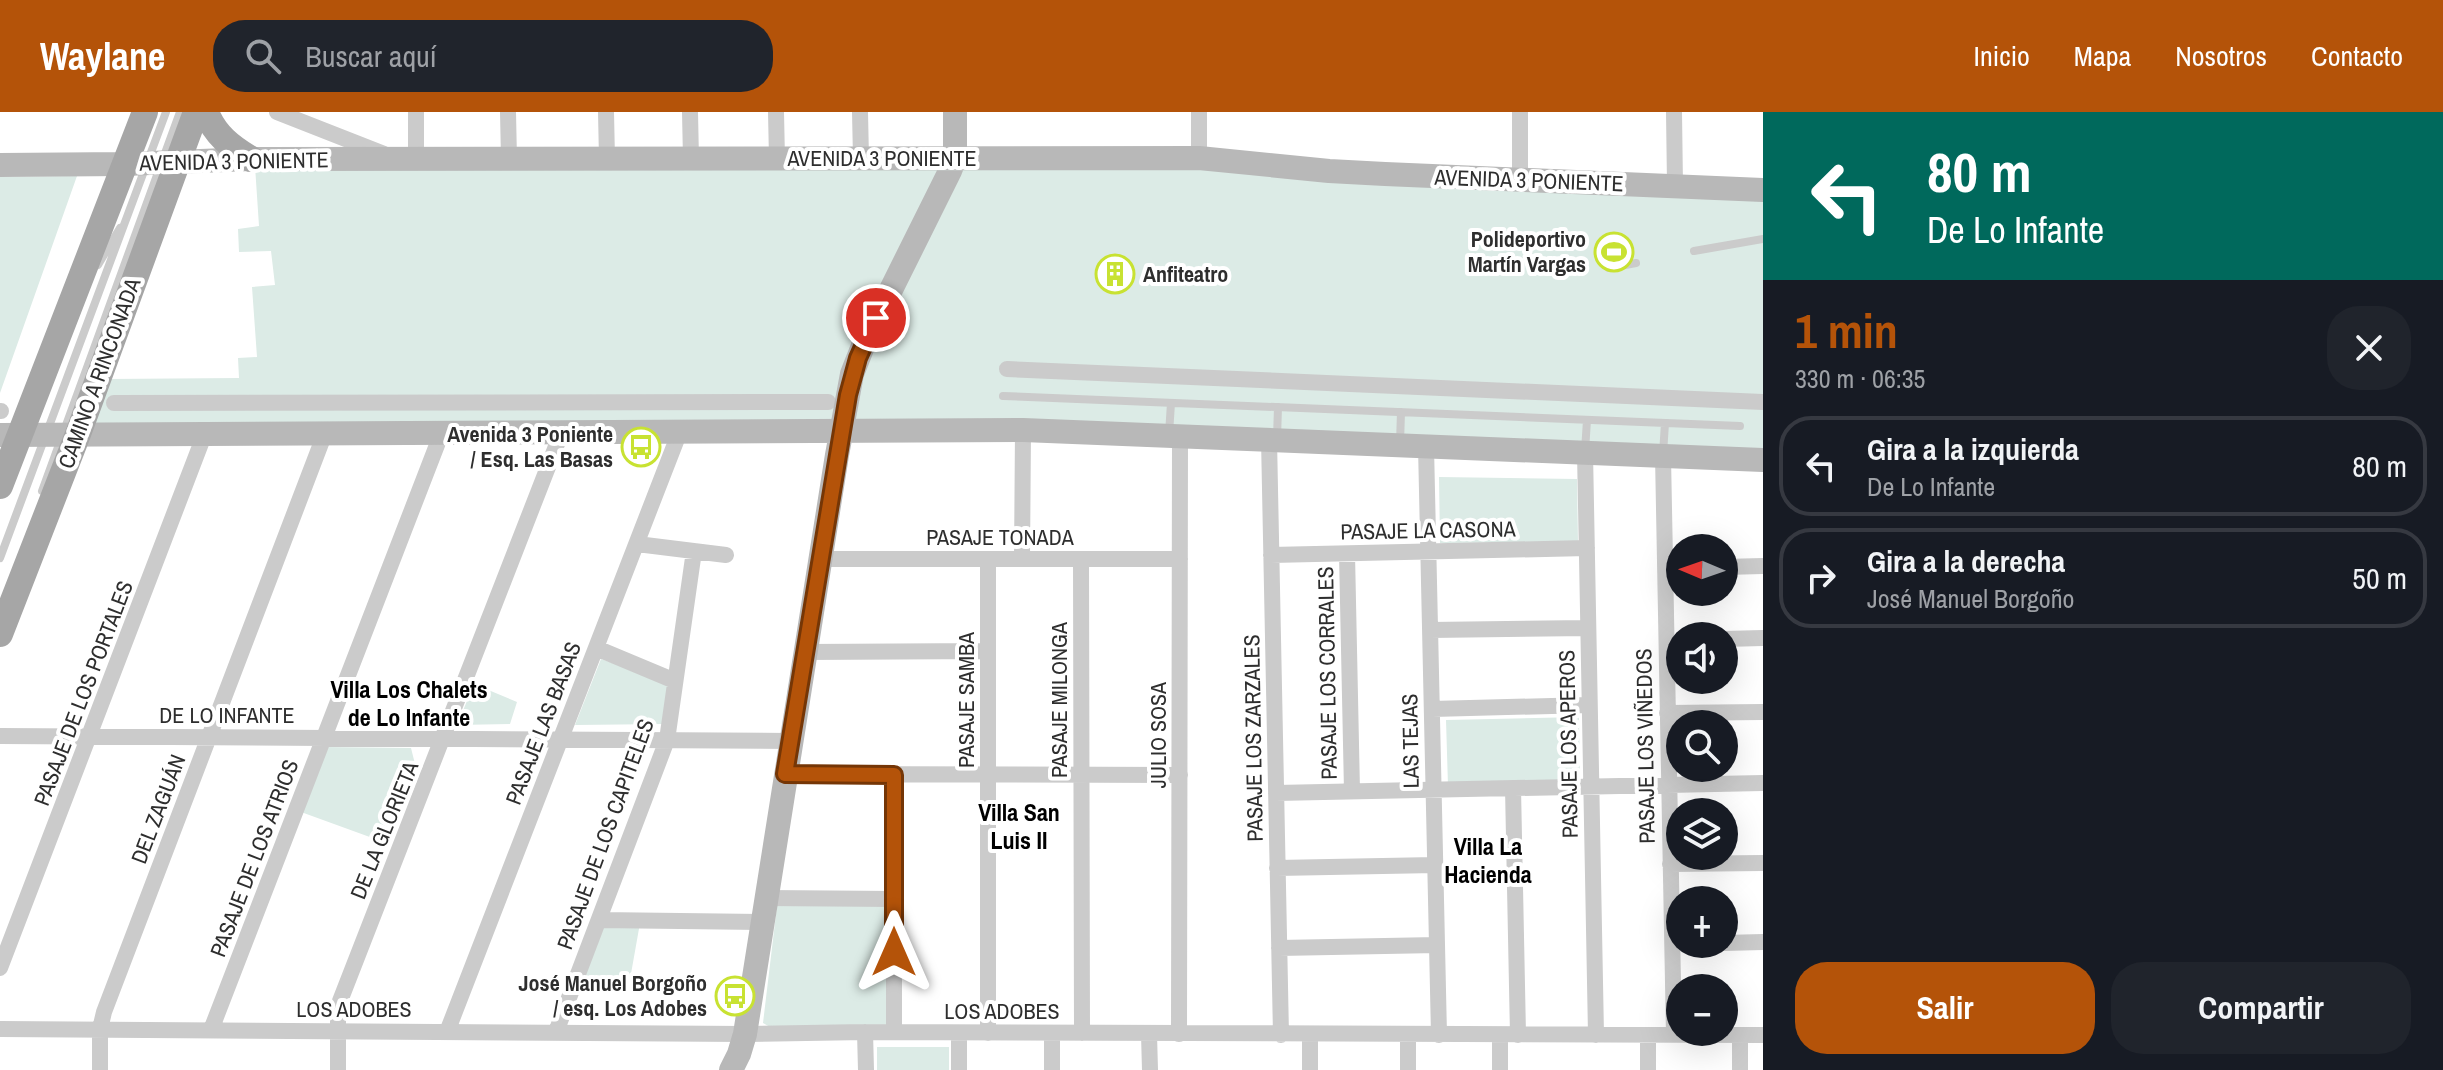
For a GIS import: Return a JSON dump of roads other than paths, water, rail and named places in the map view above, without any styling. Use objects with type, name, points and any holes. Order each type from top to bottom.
[{"type":"main road","name":"CAMINO A RINCONADA","points":[[0,634],[63,434],[157,216],[145,112]]},
{"type":"main road","name":"CAMINO A RINCONADA","points":[[0,486],[5,423],[153,162],[196,112]]},
{"type":"main road","points":[[206,112],[218,135],[251,159]]},
{"type":"main road","points":[[731,1070],[745,1034],[790,741],[852,374],[955,158],[955,112]]},
{"type":"main road","name":"AVENIDA 3 PONIENTE","points":[[0,165],[251,159],[1199,158],[1343,172],[1763,190]]},
{"type":"main road","points":[[5,423],[63,434],[1023,430],[1763,460]]},
{"type":"street","points":[[277,112],[407,159],[416,112]]},
{"type":"street","points":[[508,112],[509,159]]},
{"type":"street","points":[[606,112],[607,159]]},
{"type":"street","points":[[690,112],[691,159]]},
{"type":"street","points":[[776,112],[777,159]]},
{"type":"street","points":[[860,112],[861,158]]},
{"type":"street","points":[[1199,112],[1199,158]]},
{"type":"street","points":[[1520,112],[1520,179]]},
{"type":"street","points":[[1674,112],[1675,185]]},
{"type":"street","points":[[1007,369],[1763,402]]},
{"type":"street","points":[[114,403],[828,402]]},
{"type":"street","points":[[1022,559],[1023,430]]},
{"type":"street","name":"DE LA GLORIETA","points":[[338,1070],[338,1011],[344,991],[562,431]]},
{"type":"street","name":"PASAJE LAS BASAS","points":[[447,1032],[680,431]]},
{"type":"street","name":"PASAJE DE LOS ATRIOS","points":[[211,1030],[442,432]]},
{"type":"street","name":"PASAJE DE LOS PORTALES","points":[[0,968],[205,433]]},
{"type":"street","name":"DEL ZAGUÁN","points":[[100,1070],[100,1029],[104,1012],[325,433]]},
{"type":"street","name":"JULIO SOSA","points":[[1174,436],[1180,559],[1179,1034]]},
{"type":"street","name":"PASAJE LOS ZARZALES","points":[[1273,440],[1271,555],[1281,1035]]},
{"type":"street","name":"LAS TEJAS","points":[[1426,446],[1439,1035]]},
{"type":"street","name":"PASAJE LOS APEROS","points":[[1585,452],[1596,1035]]},
{"type":"street","name":"PASAJE LOS VIÑEDOS","points":[[1663,456],[1669,534]]},
{"type":"street","points":[[637,544],[726,555]]},
{"type":"street","name":"PASAJE LA CASONA","points":[[1271,555],[1587,548]]},
{"type":"street","name":"PASAJE DE LOS CAPITELES","points":[[556,1032],[667,740],[694,551]]},
{"type":"street","name":"PASAJE LOS CORRALES","points":[[1347,554],[1352,791]]},
{"type":"street","name":"PASAJE TONADA","points":[[820,559],[1180,559]]},
{"type":"street","name":"PASAJE SAMBA","points":[[988,559],[988,1033]]},
{"type":"street","name":"PASAJE MILONGA","points":[[1081,559],[1082,1033]]},
{"type":"street","points":[[1738,567],[1763,566]]},
{"type":"street","points":[[1430,630],[1588,628]]},
{"type":"street","points":[[1738,639],[1763,638]]},
{"type":"street","points":[[596,648],[675,681]]},
{"type":"street","points":[[805,652],[988,651]]},
{"type":"street","points":[[1432,709],[1589,705]]},
{"type":"street","points":[[1738,712],[1763,712]]},
{"type":"street","name":"DE LO INFANTE","points":[[0,736],[790,741]]},
{"type":"street","points":[[785,774],[1180,775]]},
{"type":"street","points":[[894,775],[894,1032]]},
{"type":"street","name":"PASAJE LOS VIÑEDOS","points":[[1668,782],[1668,798]]},
{"type":"street","points":[[1276,793],[1763,783]]},
{"type":"street","points":[[1513,788],[1518,1035]]},
{"type":"street","points":[[1738,863],[1763,863]]},
{"type":"street","points":[[1277,868],[1435,865]]},
{"type":"street","points":[[599,920],[894,899]]},
{"type":"street","points":[[1738,943],[1763,942]]},
{"type":"street","points":[[1279,948],[1437,945]]},
{"type":"street","name":"LOS ADOBES","points":[[0,1029],[1666,1035]]},
{"type":"street","points":[[865,1032],[866,1070]]},
{"type":"street","points":[[959,1033],[959,1070]]},
{"type":"street","points":[[1052,1033],[1052,1070]]},
{"type":"street","points":[[1149,1034],[1150,1070]]},
{"type":"street","points":[[1310,1035],[1310,1070]]},
{"type":"street","points":[[1408,1035],[1408,1070]]},
{"type":"street","points":[[1500,1035],[1500,1070]]},
{"type":"street","points":[[1648,1035],[1648,1070]]},
{"type":"street","points":[[1740,1035],[1740,1070]]},
{"type":"street","name":"LOS ADOBES","points":[[1740,1035],[1763,1035]]},
{"type":"lane","points":[[36,507],[85,373],[153,162],[166,112]]},
{"type":"lane","points":[[60,330],[130,210],[180,112]]},
{"type":"lane","points":[[0,558],[63,434],[130,210]]},
{"type":"lane","points":[[85,373],[157,216]]},
{"type":"lane","points":[[1694,251],[1763,239]]},
{"type":"lane","points":[[1609,268],[1636,263]]},
{"type":"lane","points":[[1003,396],[1740,426]]},
{"type":"lane","points":[[1171,403],[1174,436]]},
{"type":"lane","points":[[1273,440],[1278,407]]},
{"type":"lane","points":[[1400,445],[1401,412]]},
{"type":"lane","points":[[1585,452],[1587,420]]},
{"type":"lane","points":[[1663,456],[1665,423]]},
{"type":"place","name":"Polideportivo Martín Vargas","points":[[1614,252]]},
{"type":"place","name":"Anfiteatro","points":[[1115,274]]},
{"type":"place","name":"Avenida 3 Poniente / Esq. Las Basas","points":[[641,447]]},
{"type":"place","name":"José Manuel Borgoño / esq. Los Adobes","points":[[735,996]]},
{"type":"district","name":"Villa Los Chalets de Lo Infante","points":[[409,703]]},
{"type":"district","name":"Villa San Luis II","points":[[1019,826]]},
{"type":"district","name":"Villa La Hacienda","points":[[1488,860]]}]
